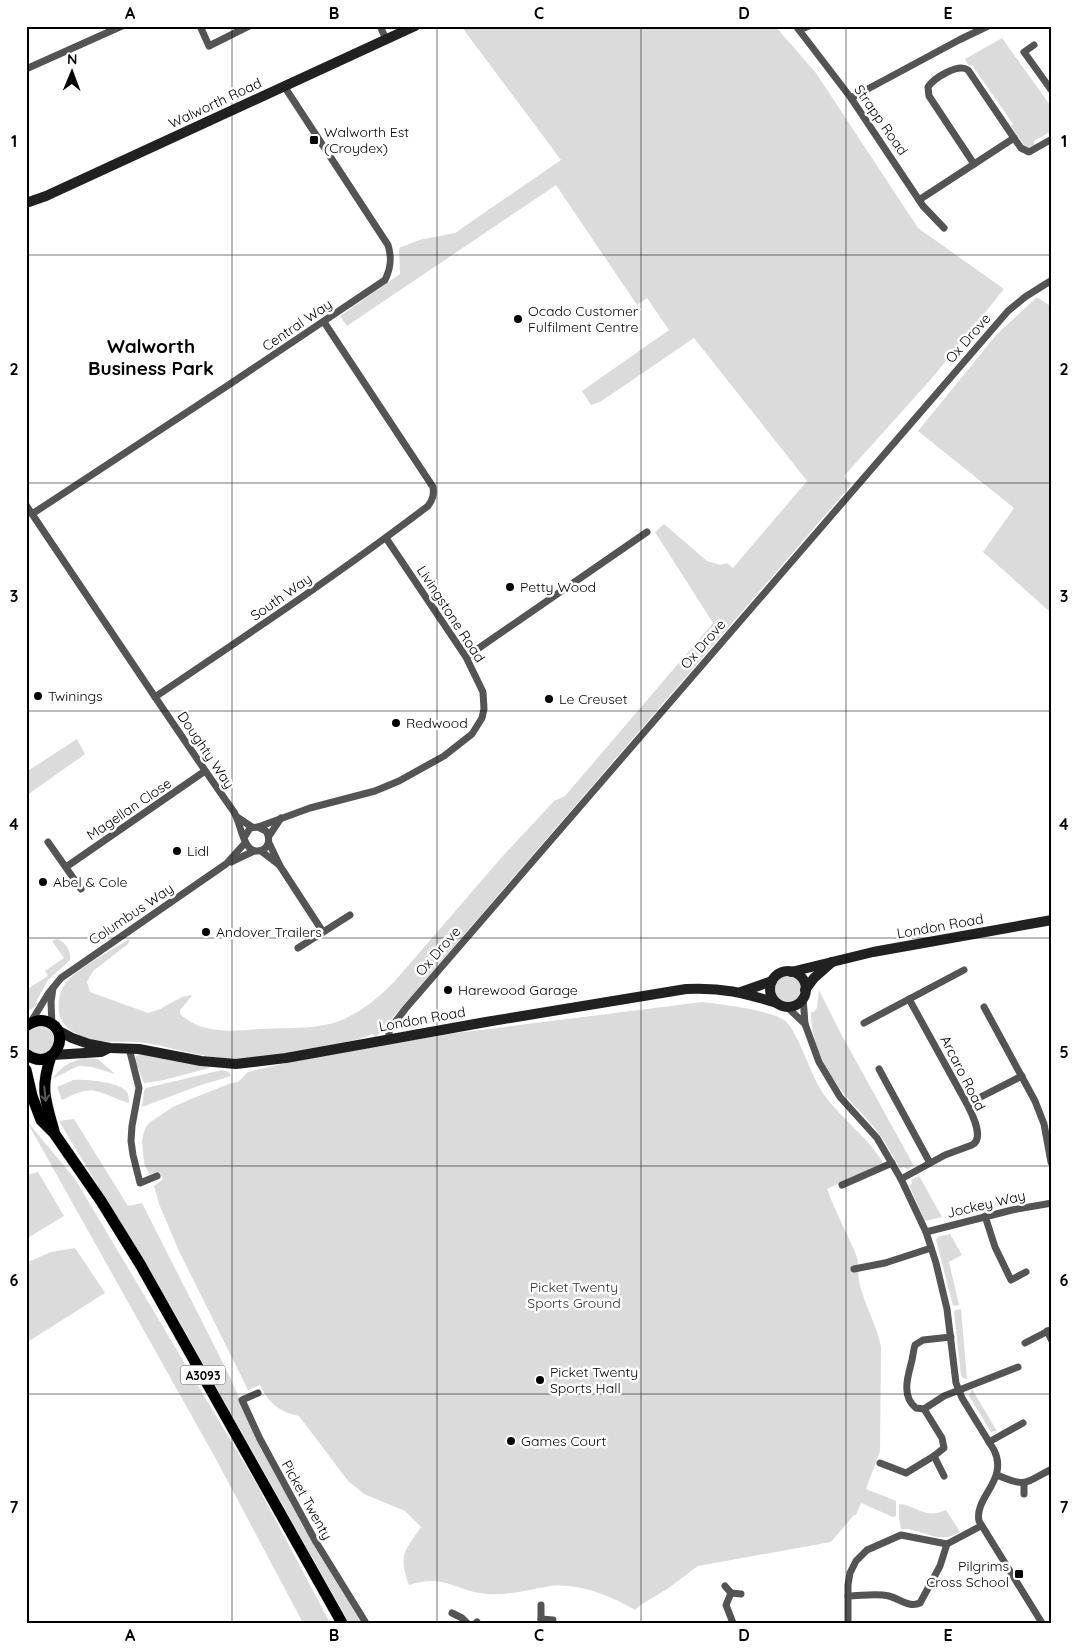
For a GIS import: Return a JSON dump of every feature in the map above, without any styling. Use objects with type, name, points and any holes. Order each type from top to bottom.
[{"type":"main road","name":"Walworth Road","points":[[26,203],[55,192],[415,26]]},
{"type":"main road","name":"London Road","points":[[740,992],[772,981],[780,973],[881,950],[1052,920]]},
{"type":"main road","points":[[772,981],[770,993],[782,1005],[797,1004],[814,978],[833,962]]},
{"type":"main road","points":[[791,972],[800,976],[805,985],[804,994]]},
{"type":"main road","name":"London Road","points":[[55,1027],[83,1043],[110,1048],[128,1048],[201,1062],[232,1064],[268,1060],[686,989],[704,988],[740,992],[782,1005]]},
{"type":"main road","points":[[26,1054],[37,1059],[46,1058],[57,1049],[59,1042],[55,1027],[42,1020],[28,1024]]},
{"type":"main road","name":"London Road","points":[[52,1055],[101,1052],[110,1048]]},
{"type":"main road","name":"A3093","points":[[52,1055],[45,1075],[44,1093],[54,1133]]},
{"type":"main road","name":"A3093","points":[[26,1070],[29,1088],[38,1115],[54,1133],[140,1264],[342,1623]]},
{"type":"street","points":[[26,69],[122,26]]},
{"type":"street","points":[[200,26],[209,46],[250,26]]},
{"type":"street","points":[[380,26],[386,38]]},
{"type":"street","points":[[798,28],[809,26]]},
{"type":"street","points":[[851,98],[988,26]]},
{"type":"street","name":"Strapp Road","points":[[798,28],[851,98],[919,200],[944,228]]},
{"type":"street","points":[[1034,45],[1024,52],[1052,91]]},
{"type":"street","points":[[974,164],[929,96],[928,87],[934,81],[958,68],[968,70],[1021,148],[1029,152],[1052,139]]},
{"type":"street","name":"Central Way","points":[[32,514],[385,280],[389,272],[390,253],[388,245],[284,86]]},
{"type":"street","points":[[919,200],[1014,138]]},
{"type":"street","name":"Ox Drove","points":[[389,1039],[389,1030],[406,1008],[1008,311],[1025,296],[1052,280]]},
{"type":"street","name":"South Way","points":[[155,697],[386,538],[428,506],[434,494],[433,487],[324,322]]},
{"type":"street","points":[[26,506],[155,697]]},
{"type":"street","points":[[466,657],[647,532]]},
{"type":"street","name":"Livingstone Road","points":[[255,827],[322,804],[375,791],[390,785],[444,756],[478,727],[484,709],[482,692],[466,657],[386,538]]},
{"type":"street","name":"Doughty Way","points":[[155,697],[237,817],[245,841]]},
{"type":"street","name":"Magellan Close","points":[[66,867],[206,771]]},
{"type":"street","name":"Doughty Way","points":[[237,817],[255,827]]},
{"type":"street","points":[[258,851],[266,848],[281,818]]},
{"type":"street","points":[[280,866],[258,851],[250,850],[245,841],[248,830],[255,827],[264,829],[280,866],[323,932]]},
{"type":"street","name":"Columbus Way","points":[[226,864],[245,841]]},
{"type":"street","points":[[48,842],[81,889]]},
{"type":"street","name":"Columbus Way","points":[[28,1024],[61,978],[226,864],[258,851]]},
{"type":"street","points":[[298,948],[350,915]]},
{"type":"street","points":[[864,1023],[964,970]]},
{"type":"street","points":[[53,988],[51,1002],[55,1027]]},
{"type":"street","points":[[804,994],[805,1024],[815,1052],[830,1082],[846,1104],[877,1138],[892,1163],[926,1232],[947,1309],[953,1368],[958,1389],[998,1460],[997,1475],[978,1513],[981,1526],[1042,1623]]},
{"type":"street","name":"Arcaro Road","points":[[900,1179],[953,1151],[972,1145],[977,1141],[976,1129],[968,1104],[909,999]]},
{"type":"street","points":[[782,1005],[805,1024]]},
{"type":"street","points":[[984,1007],[1035,1101],[1044,1124],[1050,1162]]},
{"type":"street","points":[[128,1048],[139,1088],[131,1132],[133,1156],[140,1182],[157,1176]]},
{"type":"street","points":[[879,1069],[930,1164]]},
{"type":"street","points":[[968,1104],[1022,1076]]},
{"type":"street","points":[[842,1185],[892,1163]]},
{"type":"street","name":"Jockey Way","points":[[926,1232],[985,1216],[1052,1203]]},
{"type":"street","points":[[985,1216],[995,1247],[1011,1280],[1026,1272]]},
{"type":"street","points":[[854,1269],[885,1263],[931,1248]]},
{"type":"street","points":[[1025,1343],[1049,1330],[1052,1341]]},
{"type":"street","points":[[951,1337],[923,1340],[915,1344],[906,1393],[912,1406],[920,1410],[958,1389],[1018,1367]]},
{"type":"street","name":"Picket Twenty","points":[[258,1393],[242,1400],[260,1439],[316,1542],[366,1623]]},
{"type":"street","points":[[880,1463],[906,1473],[944,1448],[944,1442],[924,1409]]},
{"type":"street","points":[[988,1442],[1022,1423]]},
{"type":"street","points":[[934,1456],[944,1476]]},
{"type":"street","points":[[997,1475],[1024,1484],[1052,1469]]},
{"type":"street","points":[[1024,1484],[1024,1494]]},
{"type":"street","points":[[848,1623],[848,1585],[852,1568],[860,1557],[873,1546],[896,1536],[906,1534],[947,1544],[981,1526]]},
{"type":"street","points":[[848,1596],[885,1595],[907,1604],[916,1605],[920,1603],[940,1566],[947,1544]]},
{"type":"street","points":[[725,1586],[730,1593],[741,1594]]},
{"type":"street","points":[[730,1593],[726,1606],[734,1623]]},
{"type":"street","points":[[541,1605],[541,1621],[553,1620]]},
{"type":"street","points":[[452,1613],[467,1623]]},
{"type":"green space","points":[[461,26],[775,26],[816,73],[918,228],[1004,289],[932,378],[844,476],[851,485],[376,1037],[372,1034],[360,1039],[272,1056],[229,1059],[205,1056],[145,1043],[102,1041],[84,1037],[70,1030],[60,1018],[59,998],[61,991],[77,972],[130,939],[128,944],[93,971],[87,982],[90,992],[148,1013],[182,997],[191,995],[180,1010],[180,1014],[191,1022],[210,1029],[224,1031],[305,1028],[338,1021],[354,1014],[372,1002],[394,982],[501,858],[554,801],[565,796],[713,623],[655,532],[664,524],[707,561],[720,565],[727,563],[733,568],[807,481],[694,338],[600,402],[591,405],[582,391],[669,330],[647,298],[637,305],[556,185],[347,326],[340,316],[400,274],[399,248],[419,240],[455,233],[561,160]]},
{"type":"green space","points":[[1002,38],[1052,108],[1052,131],[1034,141],[1034,145],[1029,148],[1024,145],[1011,126],[1013,124],[972,65],[969,66],[965,59]]},
{"type":"green space","points":[[1037,297],[1052,307],[1052,610],[1050,612],[983,552],[1014,508],[918,431],[997,334]]},
{"type":"green space","points":[[77,739],[85,754],[26,796],[26,772]]},
{"type":"green space","points":[[57,939],[67,947],[70,960],[48,980],[36,1002],[38,1004],[26,1013],[26,990],[48,976],[45,971],[64,958],[52,941]]},
{"type":"green space","points":[[788,975],[798,979],[802,989],[798,999],[788,1003],[778,999],[774,989],[778,979]]},
{"type":"green space","points":[[819,990],[914,1166],[900,1169],[881,1136],[849,1100],[822,1059],[814,1036],[811,1012],[814,1012],[817,1008]]},
{"type":"green space","name":"Picket Twenty Sports Ground","points":[[702,1002],[756,1010],[784,1020],[794,1032],[821,1090],[869,1144],[883,1163],[827,1189],[857,1256],[860,1286],[881,1347],[880,1451],[866,1489],[896,1501],[896,1516],[893,1517],[861,1503],[856,1515],[831,1542],[698,1566],[635,1610],[606,1595],[573,1587],[551,1586],[511,1593],[487,1594],[441,1582],[421,1582],[409,1585],[404,1567],[404,1554],[421,1527],[405,1511],[364,1494],[348,1481],[299,1416],[286,1412],[276,1406],[267,1397],[260,1385],[248,1390],[178,1249],[159,1204],[154,1186],[163,1179],[159,1172],[149,1174],[144,1163],[142,1141],[145,1128],[149,1123],[173,1107],[231,1083],[238,1082],[248,1072],[295,1061],[448,1034]]},
{"type":"green space","points":[[40,1026],[50,1030],[54,1040],[50,1050],[40,1054],[30,1050],[26,1040],[30,1030]]},
{"type":"green space","points":[[141,1054],[209,1068],[164,1080],[144,1083],[135,1061],[136,1056]]},
{"type":"green space","points":[[85,1058],[98,1059],[115,1074],[92,1067],[78,1066],[52,1079],[66,1065]]},
{"type":"green space","points":[[222,1070],[229,1072],[231,1076],[142,1107],[146,1088]]},
{"type":"green space","points":[[73,1080],[116,1085],[126,1091],[129,1103],[90,1090],[82,1091],[62,1100],[57,1087]]},
{"type":"green space","points":[[74,1119],[128,1206],[142,1203],[226,1369],[259,1441],[363,1623],[349,1623],[177,1317],[59,1121]]},
{"type":"green space","points":[[26,1120],[75,1179],[256,1483],[330,1623],[303,1623],[217,1461]]},
{"type":"green space","points":[[38,1172],[64,1216],[26,1239],[26,1175]]},
{"type":"green space","points":[[919,1176],[942,1217],[925,1221],[909,1185],[912,1184],[911,1180]]},
{"type":"green space","points":[[950,1234],[962,1255],[949,1262],[959,1305],[953,1306],[936,1240],[938,1237]]},
{"type":"green space","points":[[75,1248],[105,1293],[26,1343],[26,1263],[51,1252]]},
{"type":"green space","points":[[961,1309],[967,1379],[961,1375],[954,1313],[955,1310]]},
{"type":"green space","points":[[972,1389],[997,1431],[991,1432],[969,1396]]},
{"type":"green space","points":[[899,1504],[926,1513],[939,1513],[946,1510],[960,1532],[952,1536],[937,1537],[909,1529],[901,1529]]},
{"type":"place","name":"Walworth Est (Croydex)","points":[[314,140]]},
{"type":"place","name":"Ocado Customer Fulfilment Centre","points":[[518,319]]},
{"type":"place","name":"Petty Wood","points":[[510,587]]},
{"type":"place","name":"Twinings","points":[[38,696]]},
{"type":"place","name":"Le Creuset","points":[[549,699]]},
{"type":"place","name":"Redwood","points":[[396,723]]},
{"type":"place","name":"Lidl","points":[[177,851]]},
{"type":"place","name":"Abel & Cole","points":[[43,882]]},
{"type":"place","name":"Andover Trailers","points":[[206,932]]},
{"type":"place","name":"Harewood Garage","points":[[448,990]]},
{"type":"place","name":"Picket Twenty Sports Hall","points":[[540,1380]]},
{"type":"place","name":"Games Court","points":[[511,1441]]},
{"type":"place","name":"Pilgrims Cross School","points":[[1019,1574]]},
{"type":"district","name":"Walworth Business Park","points":[[151,357]]}]
